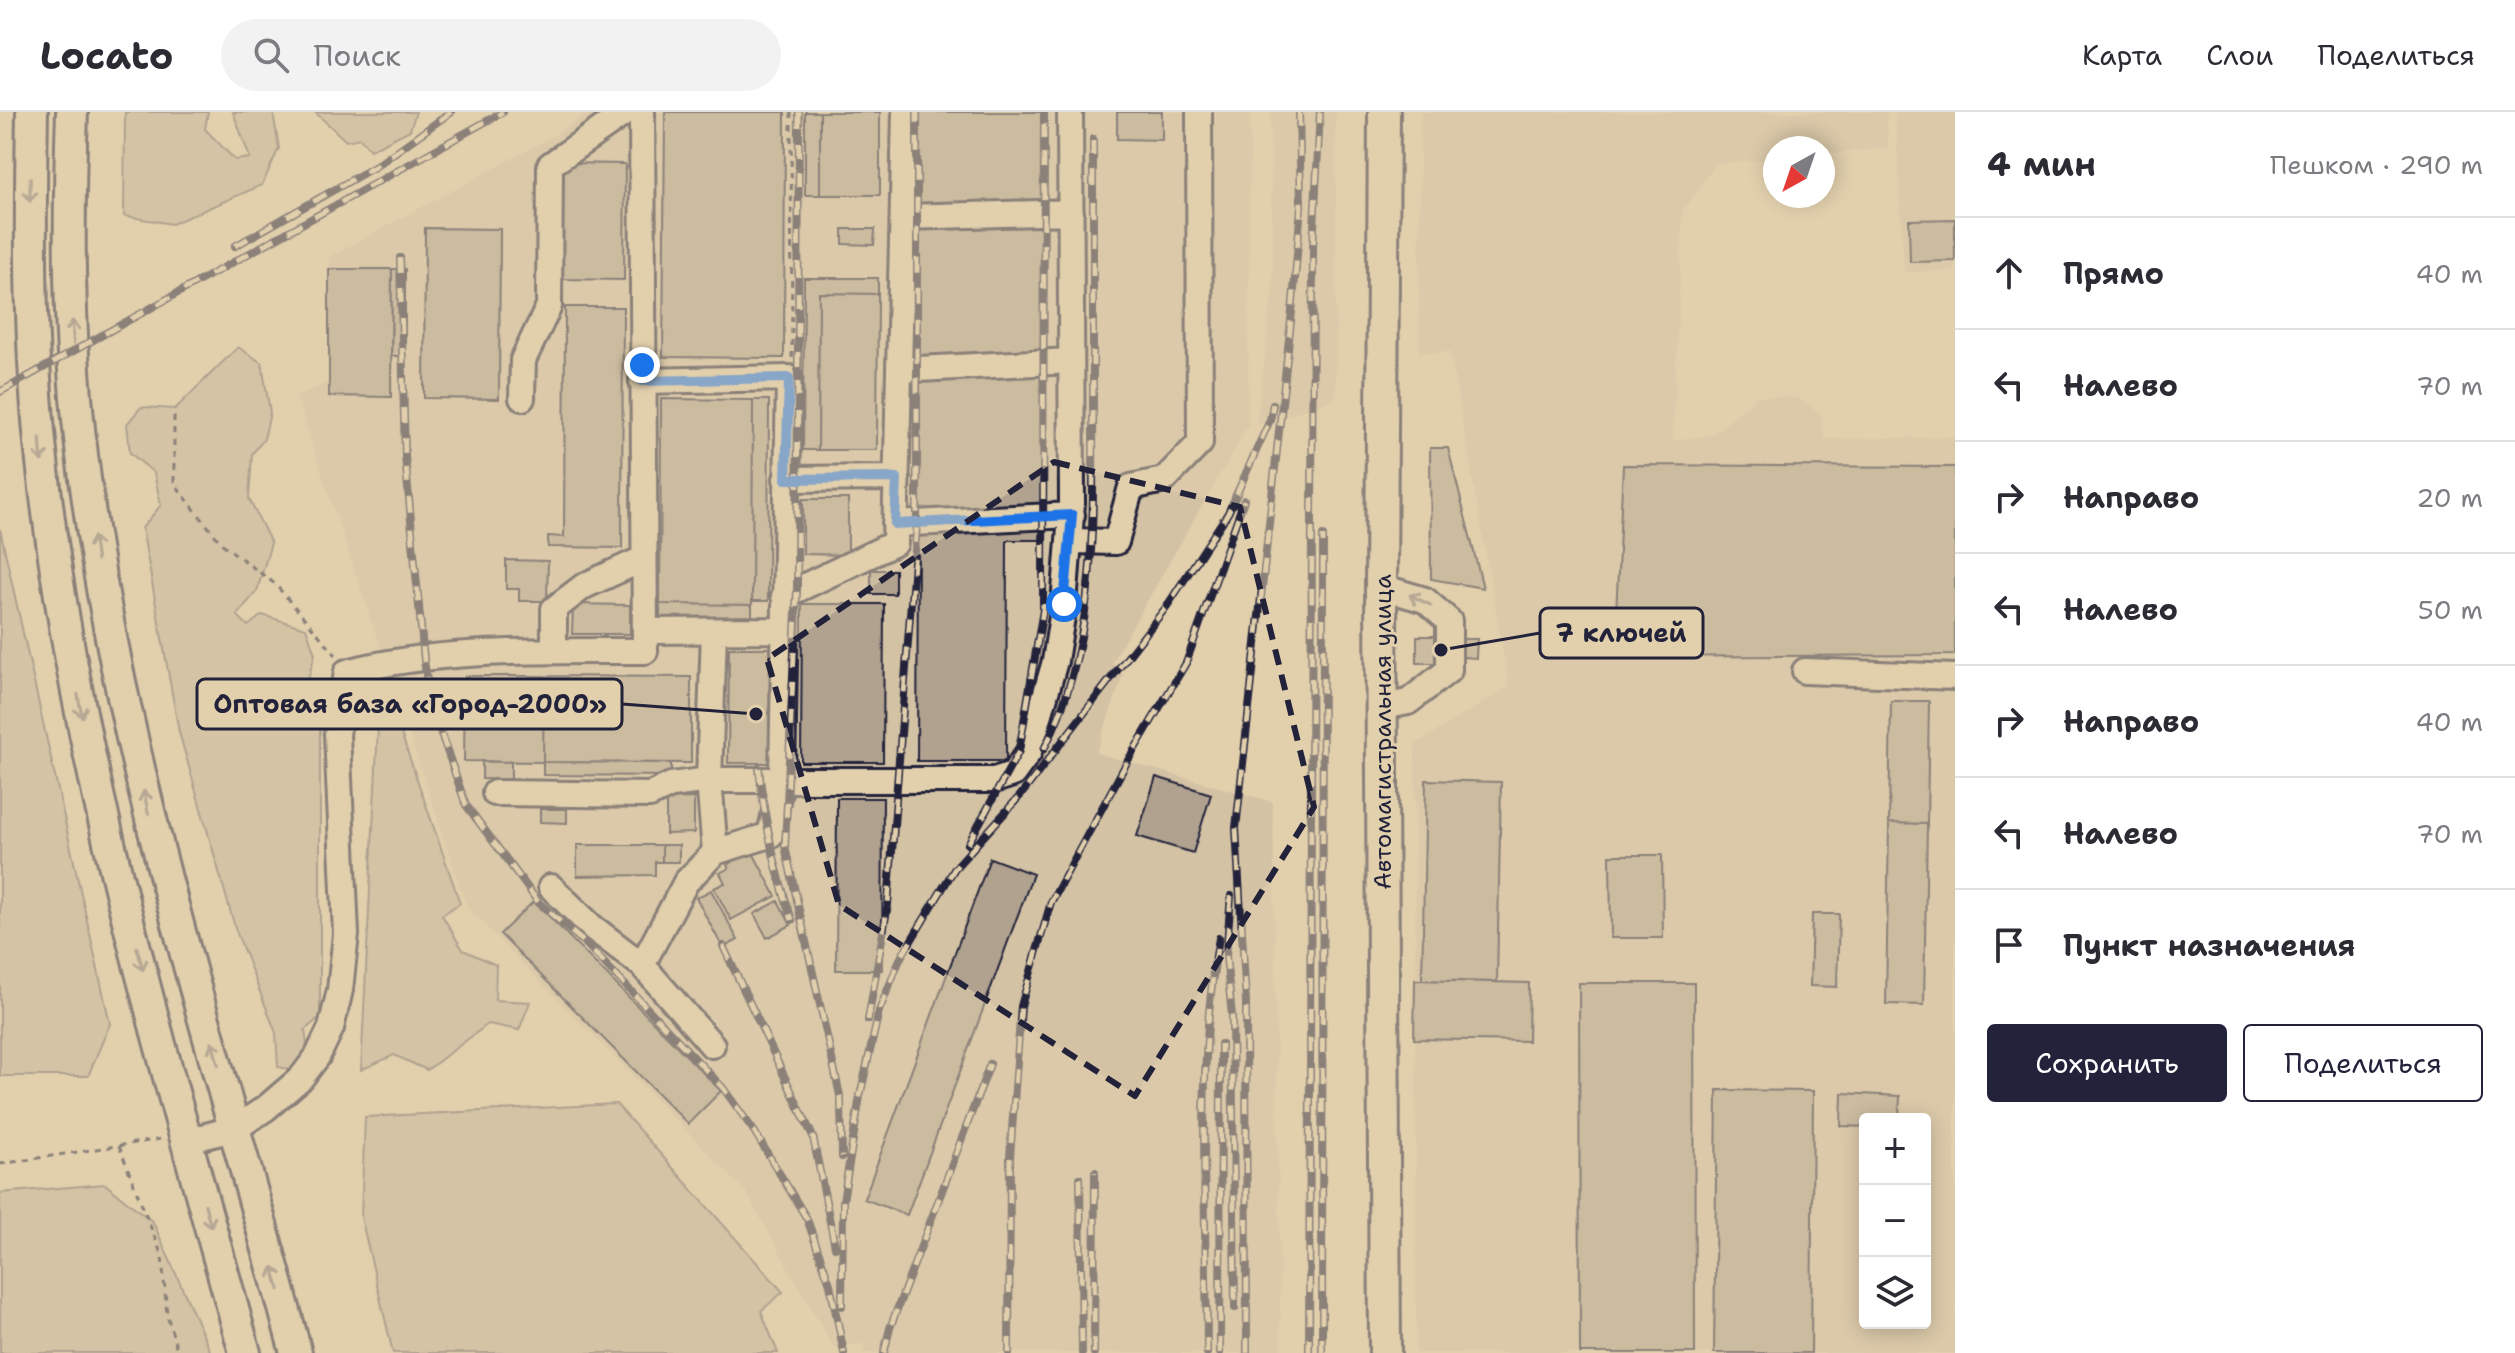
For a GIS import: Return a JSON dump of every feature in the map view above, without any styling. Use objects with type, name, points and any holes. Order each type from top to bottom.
[{"type":"main road","points":[[32,112],[29,268],[42,460],[66,632],[101,810],[178,1139],[245,1353]]},
{"type":"main road","points":[[72,112],[69,278],[77,410],[100,580],[149,816],[296,1353]]},
{"type":"main road","name":"Автомагистральная улица","points":[[1384,112],[1381,587],[1385,1353]]},
{"type":"lane","points":[[522,398],[523,360],[549,306],[550,165],[626,112]]},
{"type":"lane","points":[[178,1139],[236,1128],[301,1078],[326,1041],[335,1011],[346,934],[337,734],[347,672],[385,662],[554,651],[645,651],[642,381],[645,214],[642,112]]},
{"type":"lane","points":[[784,596],[895,543],[905,217],[905,112]]},
{"type":"lane","points":[[495,793],[650,795],[671,785],[709,780],[994,780],[1013,774],[1029,752],[1055,661],[1071,541],[1070,112]]},
{"type":"lane","points":[[1071,541],[1116,542],[1131,487],[1164,480],[1200,443],[1199,112]]},
{"type":"lane","points":[[905,217],[1071,212]]},
{"type":"lane","points":[[900,370],[1071,361]]},
{"type":"lane","points":[[642,381],[789,378],[782,778],[770,835],[715,852],[686,882],[642,965]]},
{"type":"lane","points":[[786,479],[897,478]]},
{"type":"lane","points":[[895,524],[1072,515]]},
{"type":"lane","points":[[554,651],[554,609],[584,586],[643,559]]},
{"type":"lane","points":[[1381,587],[1425,600],[1449,621],[1449,670],[1408,702],[1383,707]]},
{"type":"lane","points":[[646,631],[783,630]]},
{"type":"lane","points":[[714,631],[709,780],[715,852]]},
{"type":"lane","points":[[1805,671],[1955,677]]},
{"type":"lane","points":[[551,887],[592,927],[642,965],[712,1045]]},
{"type":"path","points":[[789,378],[792,370],[791,112]]},
{"type":"path","points":[[174,416],[174,483],[221,543],[275,584],[321,635],[347,672]]},
{"type":"path","points":[[0,1164],[178,1139]]},
{"type":"path","points":[[119,1146],[162,1256],[167,1315],[178,1353]]},
{"type":"highlighted area","points":[[1054,462],[1240,507],[1314,807],[1135,1096],[839,905],[767,659]]},
{"type":"shaded area","points":[[125,112],[208,112],[205,129],[235,160],[250,158],[233,112],[273,112],[279,148],[262,185],[172,224],[124,216]]},
{"type":"shaded area","points":[[315,112],[416,112],[410,130],[370,150],[360,138],[346,141]]},
{"type":"shaded area","points":[[590,112],[1250,112],[1248,426],[1112,662],[1123,675],[1096,753],[1273,802],[1281,1353],[864,1353],[863,1344],[833,1347],[745,1191],[467,907],[296,396],[329,382],[329,257],[548,139]]},
{"type":"shaded area","points":[[1270,112],[1336,112],[1336,399],[1256,425],[1273,287]]},
{"type":"shaded area","points":[[1420,112],[1887,112],[1888,148],[1835,153],[1835,136],[1763,136],[1763,160],[1716,164],[1683,211],[1673,440],[1712,435],[1757,396],[1798,398],[1820,413],[1825,439],[1955,437],[1955,1353],[1416,1353],[1415,745],[1509,686],[1450,352],[1419,353]]},
{"type":"shaded area","points":[[1895,112],[1955,112],[1955,271],[1904,272]]},
{"type":"shaded area","points":[[238,347],[262,363],[270,413],[264,439],[252,454],[249,499],[271,543],[257,591],[237,615],[248,626],[262,615],[306,628],[315,654],[305,690],[320,708],[320,1017],[305,1030],[308,1052],[293,1070],[278,1067],[276,1033],[236,931],[179,732],[142,528],[161,505],[154,473],[130,453],[127,424],[141,407],[175,409]]},
{"type":"shaded area","points":[[0,529],[110,1024],[88,1076],[0,1076]]},
{"type":"shaded area","points":[[379,707],[394,713],[460,903],[442,915],[463,950],[496,965],[495,1000],[530,1002],[519,1030],[488,1024],[427,1070],[394,1055],[361,1070]]},
{"type":"shaded area","points":[[616,1104],[783,1292],[761,1311],[778,1353],[393,1353],[361,1217],[365,1117]]},
{"type":"shaded area","points":[[105,1184],[153,1222],[211,1353],[0,1353],[0,1193]]},
{"type":"building","points":[[665,112],[785,112],[784,358],[663,357]]},
{"type":"building","points":[[805,112],[820,112],[820,195],[805,195]]},
{"type":"building","points":[[820,112],[880,112],[880,195],[820,195]]},
{"type":"building","points":[[920,112],[1046,112],[1044,540],[1007,540],[1006,761],[917,761]]},
{"type":"building","points":[[1117,112],[1162,112],[1162,140],[1117,139]]},
{"type":"building","points":[[562,163],[625,164],[624,280],[562,279]]},
{"type":"building","points":[[1955,219],[1955,261],[1910,262],[1909,220]]},
{"type":"building","points":[[425,228],[500,229],[499,399],[424,398]]},
{"type":"building","points":[[843,229],[875,229],[874,245],[843,244]]},
{"type":"building","points":[[329,269],[392,269],[391,397],[329,396]]},
{"type":"building","points":[[392,269],[405,269],[405,356],[391,356]]},
{"type":"building","points":[[804,278],[878,278],[878,294],[819,293],[818,450],[803,450]]},
{"type":"building","points":[[819,293],[878,294],[877,450],[818,450]]},
{"type":"building","points":[[565,307],[623,307],[622,548],[548,547],[548,536],[564,537]]},
{"type":"building","points":[[661,399],[753,400],[752,605],[660,604]]},
{"type":"building","points":[[753,400],[769,400],[768,601],[752,601]]},
{"type":"building","points":[[1430,448],[1448,448],[1483,588],[1431,579]]},
{"type":"building","points":[[1623,465],[1955,467],[1955,655],[1614,657]]},
{"type":"building","points":[[803,499],[848,499],[848,555],[803,554]]},
{"type":"building","points":[[506,560],[548,561],[547,601],[519,601],[519,589],[506,589]]},
{"type":"building","points":[[871,570],[895,570],[895,594],[871,594]]},
{"type":"building","points":[[573,604],[630,605],[630,634],[572,634]]},
{"type":"building","points":[[660,604],[752,605],[752,617],[660,617]]},
{"type":"building","points":[[802,604],[884,604],[883,762],[801,762]]},
{"type":"building","points":[[1417,636],[1462,636],[1462,663],[1417,663]]},
{"type":"building","points":[[1463,639],[1477,639],[1476,658],[1462,657]]},
{"type":"building","points":[[729,648],[770,648],[769,763],[728,763]]},
{"type":"building","points":[[465,676],[544,676],[543,762],[464,761]]},
{"type":"building","points":[[544,676],[691,677],[691,763],[543,762]]},
{"type":"building","points":[[1891,701],[1929,701],[1927,824],[1889,823]]},
{"type":"building","points":[[482,761],[511,762],[511,780],[482,779]]},
{"type":"building","points":[[543,762],[671,763],[671,776],[543,775]]},
{"type":"building","points":[[1156,777],[1211,794],[1193,853],[1137,836]]},
{"type":"building","points":[[1426,780],[1501,782],[1497,982],[1422,980]]},
{"type":"building","points":[[694,798],[694,833],[666,834],[666,799]]},
{"type":"building","points":[[837,798],[883,798],[882,970],[836,970]]},
{"type":"building","points":[[540,809],[567,809],[567,823],[540,822]]},
{"type":"building","points":[[1889,823],[1927,824],[1924,1005],[1886,1004]]},
{"type":"building","points":[[577,845],[662,845],[662,862],[655,862],[655,875],[577,876]]},
{"type":"building","points":[[662,845],[679,845],[679,862],[662,862]]},
{"type":"building","points":[[752,851],[776,896],[731,920],[714,888],[725,883],[720,873],[729,868],[727,865]]},
{"type":"building","points":[[1610,855],[1662,855],[1663,938],[1611,938]]},
{"type":"building","points":[[990,858],[1033,874],[907,1215],[864,1199]]},
{"type":"building","points":[[711,890],[738,940],[723,948],[696,898]]},
{"type":"building","points":[[534,901],[721,1091],[688,1124],[500,934]]},
{"type":"building","points":[[778,901],[791,925],[767,938],[754,914]]},
{"type":"building","points":[[1812,914],[1839,914],[1837,987],[1810,986]]},
{"type":"building","points":[[1415,980],[1529,983],[1528,1041],[1414,1039]]},
{"type":"building","points":[[1579,983],[1694,983],[1695,1353],[1580,1353]]},
{"type":"building","points":[[1717,1090],[1813,1091],[1811,1353],[1714,1353]]},
{"type":"building","points":[[1842,1093],[1900,1096],[1899,1113],[1859,1113],[1859,1127],[1841,1126]]},
{"type":"railway","points":[[235,246],[376,166],[451,112]]},
{"type":"railway","points":[[0,392],[503,112]]},
{"type":"railway","points":[[799,112],[797,590],[785,846],[841,1100],[842,1157]]},
{"type":"railway","points":[[868,1020],[888,904],[917,523],[917,112]]},
{"type":"railway","points":[[968,844],[1019,751],[1043,610],[1044,112]]},
{"type":"railway","points":[[1247,1353],[1246,1002],[1236,828],[1293,302],[1301,206],[1299,112]]},
{"type":"railway","points":[[1309,1353],[1313,247],[1320,112]]},
{"type":"railway","points":[[1044,749],[1062,708],[1075,665],[1089,576],[1093,485],[1093,139]]},
{"type":"railway","points":[[400,258],[405,456],[424,660],[430,702],[466,805],[539,903],[587,945],[723,1088],[754,1131],[807,1219],[830,1284],[844,1353]]},
{"type":"railway","points":[[842,1306],[843,1201],[860,1096],[879,1011],[900,959],[955,868],[1020,796],[1167,606],[1228,513],[1270,420],[1273,404]]},
{"type":"railway","points":[[1009,1353],[1010,1157],[1021,1006],[1051,902],[1127,762],[1186,663],[1244,500]]},
{"type":"railway","points":[[1322,1353],[1323,536]]},
{"type":"railway","points":[[759,768],[771,845],[792,920]]},
{"type":"railway","points":[[1231,896],[1226,956],[1232,1016],[1235,1308]]},
{"type":"railway","points":[[1207,1353],[1205,1091],[1207,1038],[1219,938]]},
{"type":"railway","points":[[723,946],[813,1137],[835,1247]]},
{"type":"railway","points":[[1220,1353],[1221,1044]]},
{"type":"railway","points":[[884,1353],[890,1328],[990,1064]]},
{"type":"railway","points":[[1094,1353],[1095,1172]]},
{"type":"railway","points":[[1080,1178],[1082,1353]]},
{"type":"place","name":"7 ключей","points":[[1441,650]]},
{"type":"place","name":"Оптовая база «Город-2000»","points":[[756,714]]},
{"type":"route","points":[[642,365],[642,381],[789,378],[786,479],[897,478],[895,524],[1072,515],[1064,604]]}]
